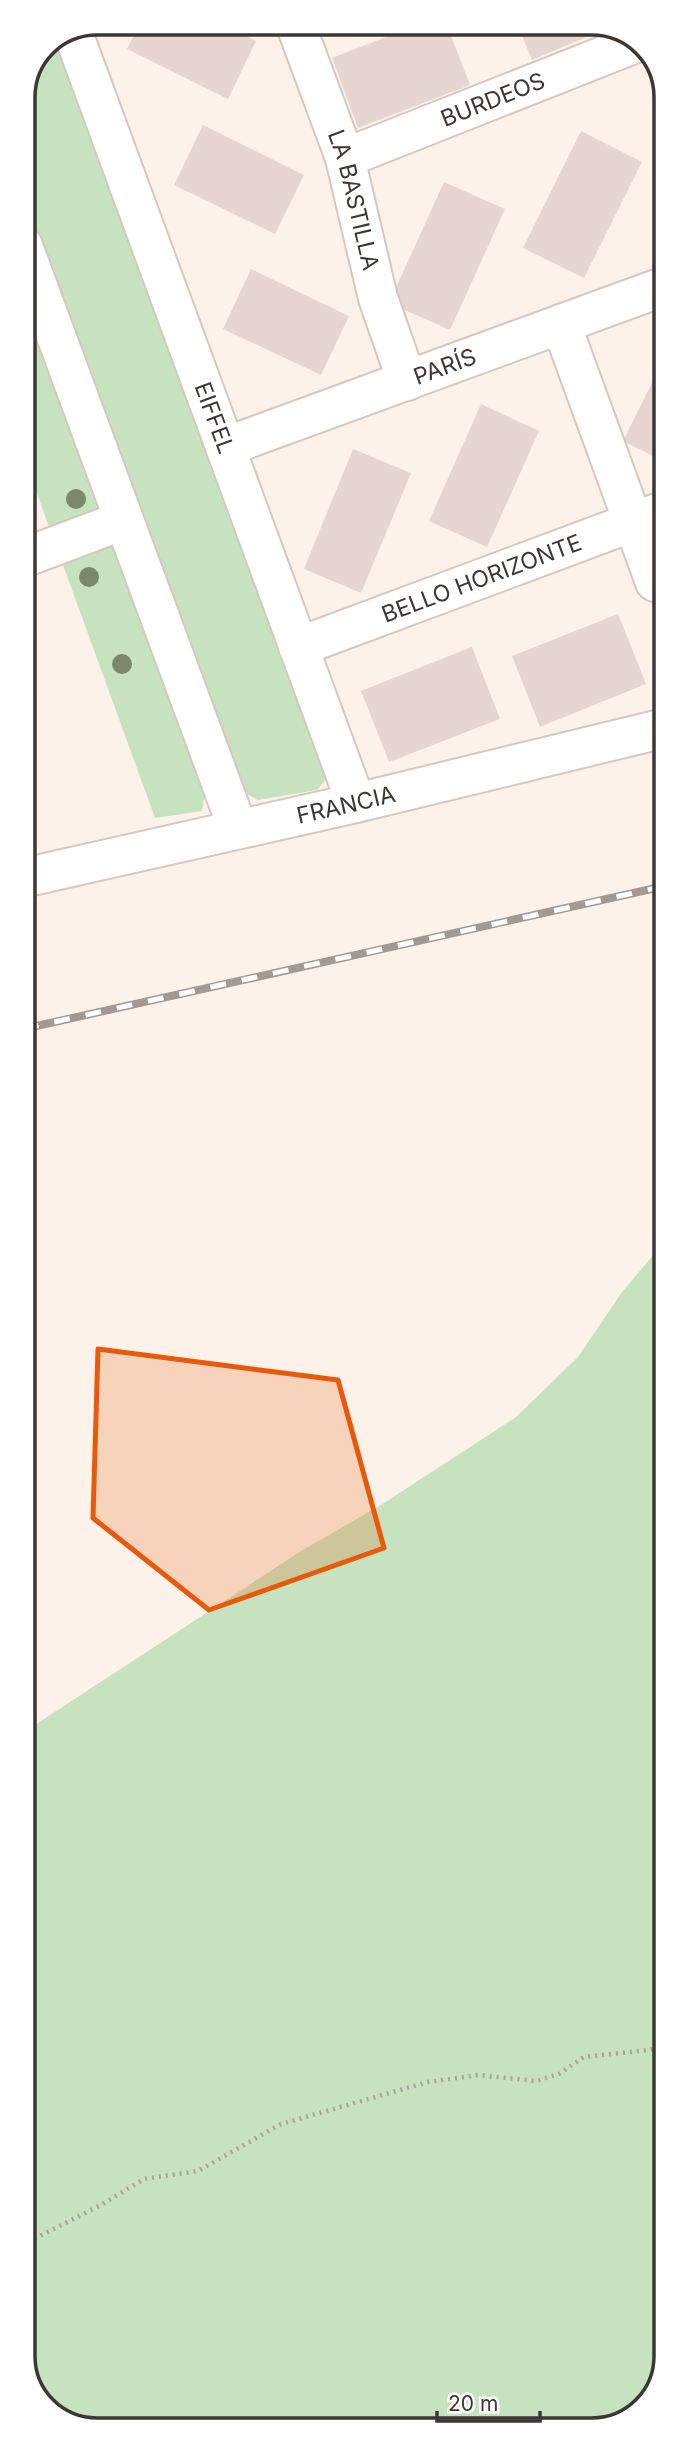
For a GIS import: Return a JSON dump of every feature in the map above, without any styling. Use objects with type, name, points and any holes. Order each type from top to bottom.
[{"type":"street","name":"LA BASTILLA","points":[[299,35],[345,158],[378,298],[407,381]]},
{"type":"street","name":"EIFFEL","points":[[75,39],[355,803]]},
{"type":"street","name":"BURDEOS","points":[[345,158],[628,46]]},
{"type":"street","name":"PARÍS","points":[[225,447],[654,290]]},
{"type":"street","points":[[36,321],[124,520],[238,829]]},
{"type":"street","points":[[561,324],[649,516],[654,545]]},
{"type":"street","name":"BELLO HORIZONTE","points":[[298,647],[649,516]]},
{"type":"street","points":[[35,553],[124,520]]},
{"type":"street","name":"FRANCIA","points":[[35,875],[355,803],[654,731]]},
{"type":"path","points":[[35,2239],[144,2179],[198,2171],[281,2124],[428,2082],[478,2075],[537,2081],[559,2074],[584,2057],[654,2049]]},
{"type":"highlighted area","points":[[98,1349],[338,1380],[384,1548],[209,1610],[93,1518]]},
{"type":"green space","points":[[64,45],[333,771],[317,790],[258,800],[238,789],[35,234],[36,85],[45,63]]},
{"type":"green space","points":[[35,322],[205,794],[202,811],[155,818],[35,488]]},
{"type":"green space","points":[[654,1253],[654,2356],[646,2387],[626,2408],[604,2417],[592,2418],[93,2418],[63,2408],[43,2387],[35,2356],[35,1725],[301,1551],[381,1505],[516,1417],[578,1357],[622,1292]]},
{"type":"building","points":[[134,35],[244,35],[256,41],[228,99],[127,49]]},
{"type":"building","points":[[391,35],[451,35],[470,85],[358,128],[332,58]]},
{"type":"building","points":[[522,35],[591,35],[532,60]]},
{"type":"building","points":[[203,125],[304,175],[275,234],[174,185]]},
{"type":"building","points":[[581,131],[642,162],[584,278],[523,248]]},
{"type":"building","points":[[444,182],[505,209],[450,330],[389,303]]},
{"type":"building","points":[[251,269],[349,316],[321,375],[223,329]]},
{"type":"building","points":[[654,379],[654,456],[623,441]]},
{"type":"building","points":[[481,404],[539,431],[487,547],[429,521]]},
{"type":"building","points":[[353,449],[411,473],[361,593],[304,569]]},
{"type":"building","points":[[618,614],[646,684],[540,727],[512,656]]},
{"type":"building","points":[[472,647],[500,719],[389,762],[361,691]]},
{"type":"railway","points":[[35,1026],[654,888]]}]
